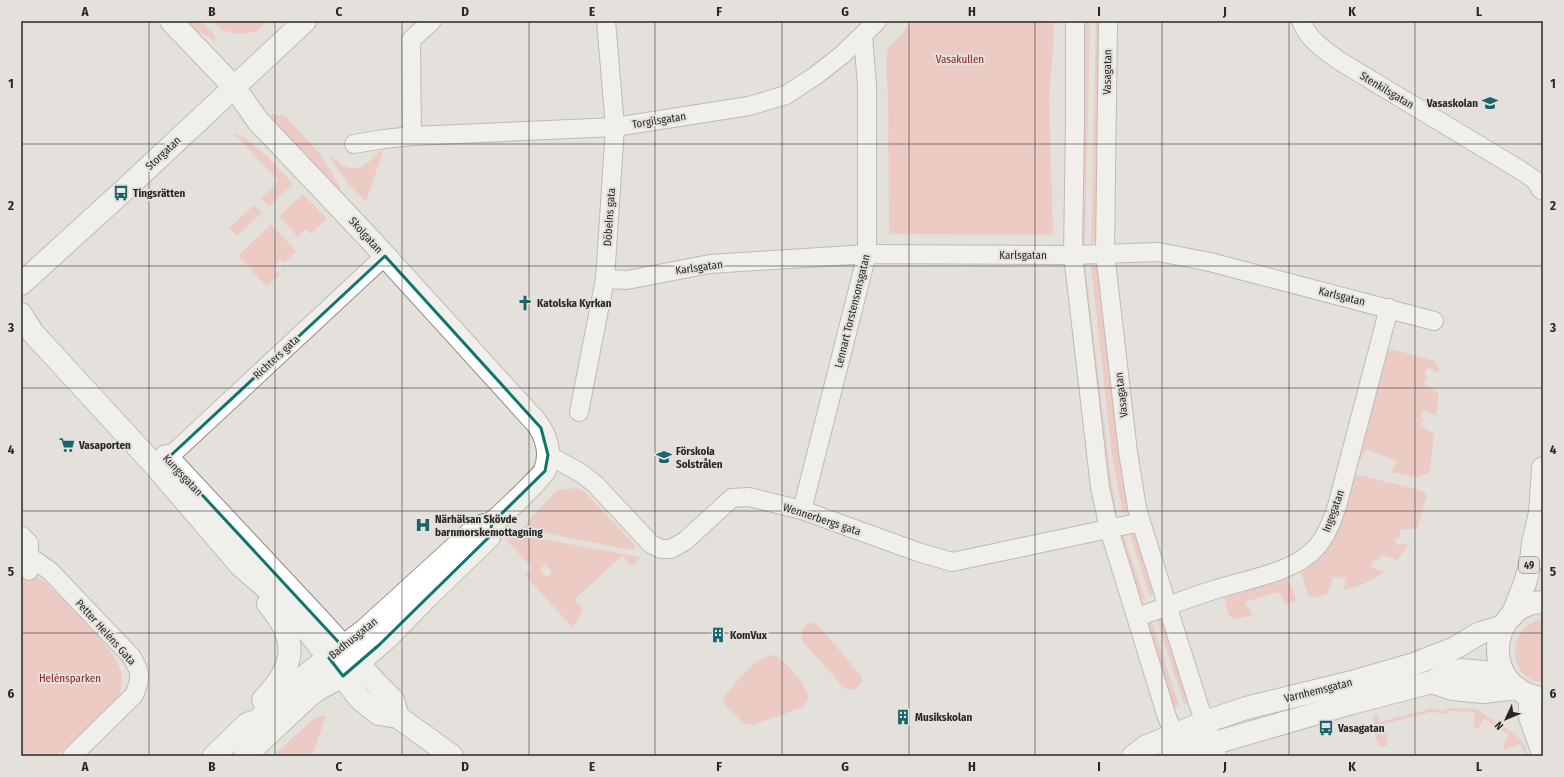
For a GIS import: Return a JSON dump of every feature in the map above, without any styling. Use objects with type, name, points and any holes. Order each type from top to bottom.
[{"type":"main road","name":"Skolgatan","points":[[171,21],[234,87],[258,121],[385,256],[541,428],[545,436],[548,455]]},
{"type":"main road","name":"Storgatan","points":[[21,284],[121,193],[304,21]]},
{"type":"main road","name":"Kungsgatan","points":[[21,305],[49,329],[168,458],[336,652]]},
{"type":"main road","name":"Kungsgatan","points":[[21,314],[33,334],[157,468],[241,566],[259,593],[280,617],[290,644],[284,674],[275,687],[250,714],[247,724]]},
{"type":"main road","name":"Badhusgatan","points":[[214,756],[247,724],[258,720],[306,675],[365,630],[478,527],[492,523],[532,486],[545,471],[548,455]]},
{"type":"main road","name":"49","points":[[1524,689],[1500,664],[1498,651],[1499,638],[1524,583],[1542,519],[1543,468]]},
{"type":"main road","name":"Badhusgatan","points":[[245,756],[309,696],[350,669],[387,638],[489,537],[492,523]]},
{"type":"main road","name":"Kungsgatan","points":[[241,566],[271,592],[311,635],[336,652]]},
{"type":"main road","name":"Varnhemsgatan","points":[[1176,750],[1205,722],[1246,708],[1352,682],[1414,664],[1455,648],[1480,633],[1508,621],[1524,606],[1542,598]]},
{"type":"main road","points":[[336,652],[350,669],[360,698],[379,714],[398,717],[452,756]]},
{"type":"main road","name":"Varnhemsgatan","points":[[1133,756],[1145,747],[1176,750],[1215,750],[1352,703],[1432,682],[1453,689],[1483,692],[1524,689]]},
{"type":"main road","points":[[1524,689],[1530,718],[1543,753]]},
{"type":"street","points":[[412,136],[411,40],[432,21]]},
{"type":"street","name":"Döbelns gata","points":[[579,412],[605,280],[615,127],[606,21]]},
{"type":"street","name":"Torgilsgatan","points":[[354,144],[412,136],[615,127],[749,106],[786,95],[827,68],[877,21]]},
{"type":"street","points":[[1075,21],[1073,254],[1100,487],[1109,529],[1137,617],[1176,750]]},
{"type":"street","name":"Vasagatan","points":[[1108,21],[1105,253],[1128,452],[1137,508],[1141,522],[1215,750]]},
{"type":"street","name":"Stenkilsgatan","points":[[1301,21],[1310,37],[1317,45],[1333,57],[1525,173],[1536,181],[1541,190]]},
{"type":"street","name":"Lennart Torstensonsgatan","points":[[802,510],[868,254],[867,86],[863,35]]},
{"type":"street","name":"Karlsgatan","points":[[605,280],[627,280],[710,264],[868,254],[1073,254],[1158,252],[1210,262],[1434,320]]},
{"type":"street","name":"Richters gata","points":[[168,458],[385,256]]},
{"type":"street","name":"Ingegatan","points":[[1137,617],[1215,589],[1294,565],[1308,555],[1320,543],[1330,525],[1337,506],[1389,308]]},
{"type":"street","name":"Wennerbergs gata","points":[[548,455],[581,473],[595,484],[651,544],[661,549],[671,549],[685,541],[732,498],[750,497],[802,510],[918,552],[952,562],[1141,522]]},
{"type":"street","name":"Petter Heléns Gata","points":[[26,554],[50,571],[131,656],[139,668],[140,682],[134,695],[72,756]]},
{"type":"highlighted area","points":[[385,256],[541,428],[548,455],[545,471],[492,523],[489,537],[379,645],[343,676],[329,658],[343,647],[168,458]]},
{"type":"green space","points":[[185,21],[201,21],[215,36],[215,41],[199,32]]},
{"type":"green space","points":[[213,21],[268,21],[256,32],[239,34],[222,30]]},
{"type":"green space","name":"Vasakullen","points":[[913,21],[1054,21],[1049,97],[1053,235],[889,234],[888,99],[886,62],[888,49]]},
{"type":"green space","points":[[1082,21],[1090,21],[1085,244],[1078,244]]},
{"type":"green space","points":[[1096,21],[1104,21],[1097,242],[1091,243]]},
{"type":"green space","points":[[271,115],[285,116],[320,154],[341,188],[339,190],[279,128]]},
{"type":"green space","points":[[233,133],[257,147],[293,184],[269,206],[261,198],[279,181]]},
{"type":"green space","points":[[384,148],[366,202],[349,184],[329,156],[342,165],[350,168],[356,168],[366,164]]},
{"type":"green space","points":[[303,194],[327,219],[311,234],[306,229],[298,237],[279,217]]},
{"type":"green space","points":[[254,205],[262,213],[237,236],[229,228]]},
{"type":"green space","points":[[271,224],[296,251],[284,263],[281,260],[273,267],[279,274],[286,267],[287,268],[267,287],[238,256]]},
{"type":"green space","points":[[1085,264],[1111,480],[1117,514],[1116,516],[1110,514],[1078,266]]},
{"type":"green space","points":[[1091,264],[1096,265],[1099,268],[1128,510],[1123,514],[1112,455]]},
{"type":"green space","points":[[1391,349],[1435,361],[1439,369],[1437,373],[1428,367],[1424,374],[1428,377],[1424,383],[1439,393],[1436,415],[1424,410],[1421,416],[1424,419],[1420,425],[1434,434],[1430,471],[1418,478],[1391,472],[1397,462],[1367,449],[1358,462],[1357,460],[1387,352]]},
{"type":"green space","points":[[1354,474],[1417,489],[1425,493],[1427,496],[1417,529],[1400,530],[1400,537],[1395,538],[1396,545],[1409,544],[1397,560],[1381,555],[1378,561],[1374,560],[1371,567],[1383,572],[1381,574],[1363,584],[1344,590],[1346,578],[1340,577],[1339,579],[1333,577],[1327,594],[1312,597],[1308,595],[1301,573],[1322,556],[1336,533]]},
{"type":"green space","points":[[577,488],[584,491],[635,545],[636,548],[632,550],[522,528],[557,490]]},
{"type":"green space","points":[[1134,530],[1138,533],[1155,590],[1150,597],[1129,531]]},
{"type":"green space","points":[[1123,533],[1145,599],[1140,599],[1118,535]]},
{"type":"green space","points":[[513,534],[636,556],[640,558],[632,566],[622,556],[574,600],[583,609],[573,628],[525,575],[532,568],[506,540]],"holes":[[[545,564],[552,572],[547,577],[540,569]]]},
{"type":"green space","name":"Helénsparken","points":[[21,574],[34,576],[44,581],[99,637],[117,661],[122,673],[121,689],[116,701],[56,756],[21,756]]},
{"type":"green space","points":[[1287,579],[1296,600],[1292,603],[1286,605],[1279,592],[1245,602],[1253,615],[1237,619],[1229,616],[1224,598]]},
{"type":"green space","points":[[1156,617],[1163,620],[1191,702],[1184,704]]},
{"type":"green space","points":[[1151,619],[1179,706],[1172,708],[1147,625]]},
{"type":"green space","points":[[1543,619],[1543,683],[1531,679],[1522,672],[1517,663],[1515,652],[1517,641],[1522,631],[1531,624]]},
{"type":"green space","points":[[811,622],[818,625],[862,677],[862,682],[854,690],[848,690],[843,687],[803,642],[801,635],[802,630]]},
{"type":"green space","points":[[775,655],[790,668],[800,680],[807,692],[807,702],[801,708],[752,725],[745,724],[726,706],[723,700],[725,695],[741,676],[754,664],[767,656]]},
{"type":"green space","points":[[1435,708],[1442,711],[1450,708],[1476,709],[1511,731],[1524,744],[1528,756],[1525,756],[1521,744],[1504,750],[1504,744],[1509,735],[1484,719],[1477,730],[1474,724],[1475,712],[1448,711],[1448,714],[1431,712],[1384,724],[1388,745],[1380,747],[1374,731],[1373,723],[1375,715],[1377,714],[1379,722]]},
{"type":"green space","points":[[320,716],[326,716],[312,756],[273,756],[313,719]]},
{"type":"place","name":"Vasaskolan","points":[[1490,103]]},
{"type":"place","name":"Tingsrätten","points":[[121,193]]},
{"type":"place","name":"Katolska Kyrkan","points":[[525,303]]},
{"type":"place","name":"Vasaporten","points":[[67,445]]},
{"type":"place","name":"Förskola Solstrålen","points":[[664,457]]},
{"type":"place","name":"Närhälsan Skövde barnmorskemottagning","points":[[423,525]]},
{"type":"place","name":"KomVux","points":[[718,635]]},
{"type":"place","name":"Musikskolan","points":[[903,717]]},
{"type":"place","name":"Vasagatan","points":[[1326,728]]}]
